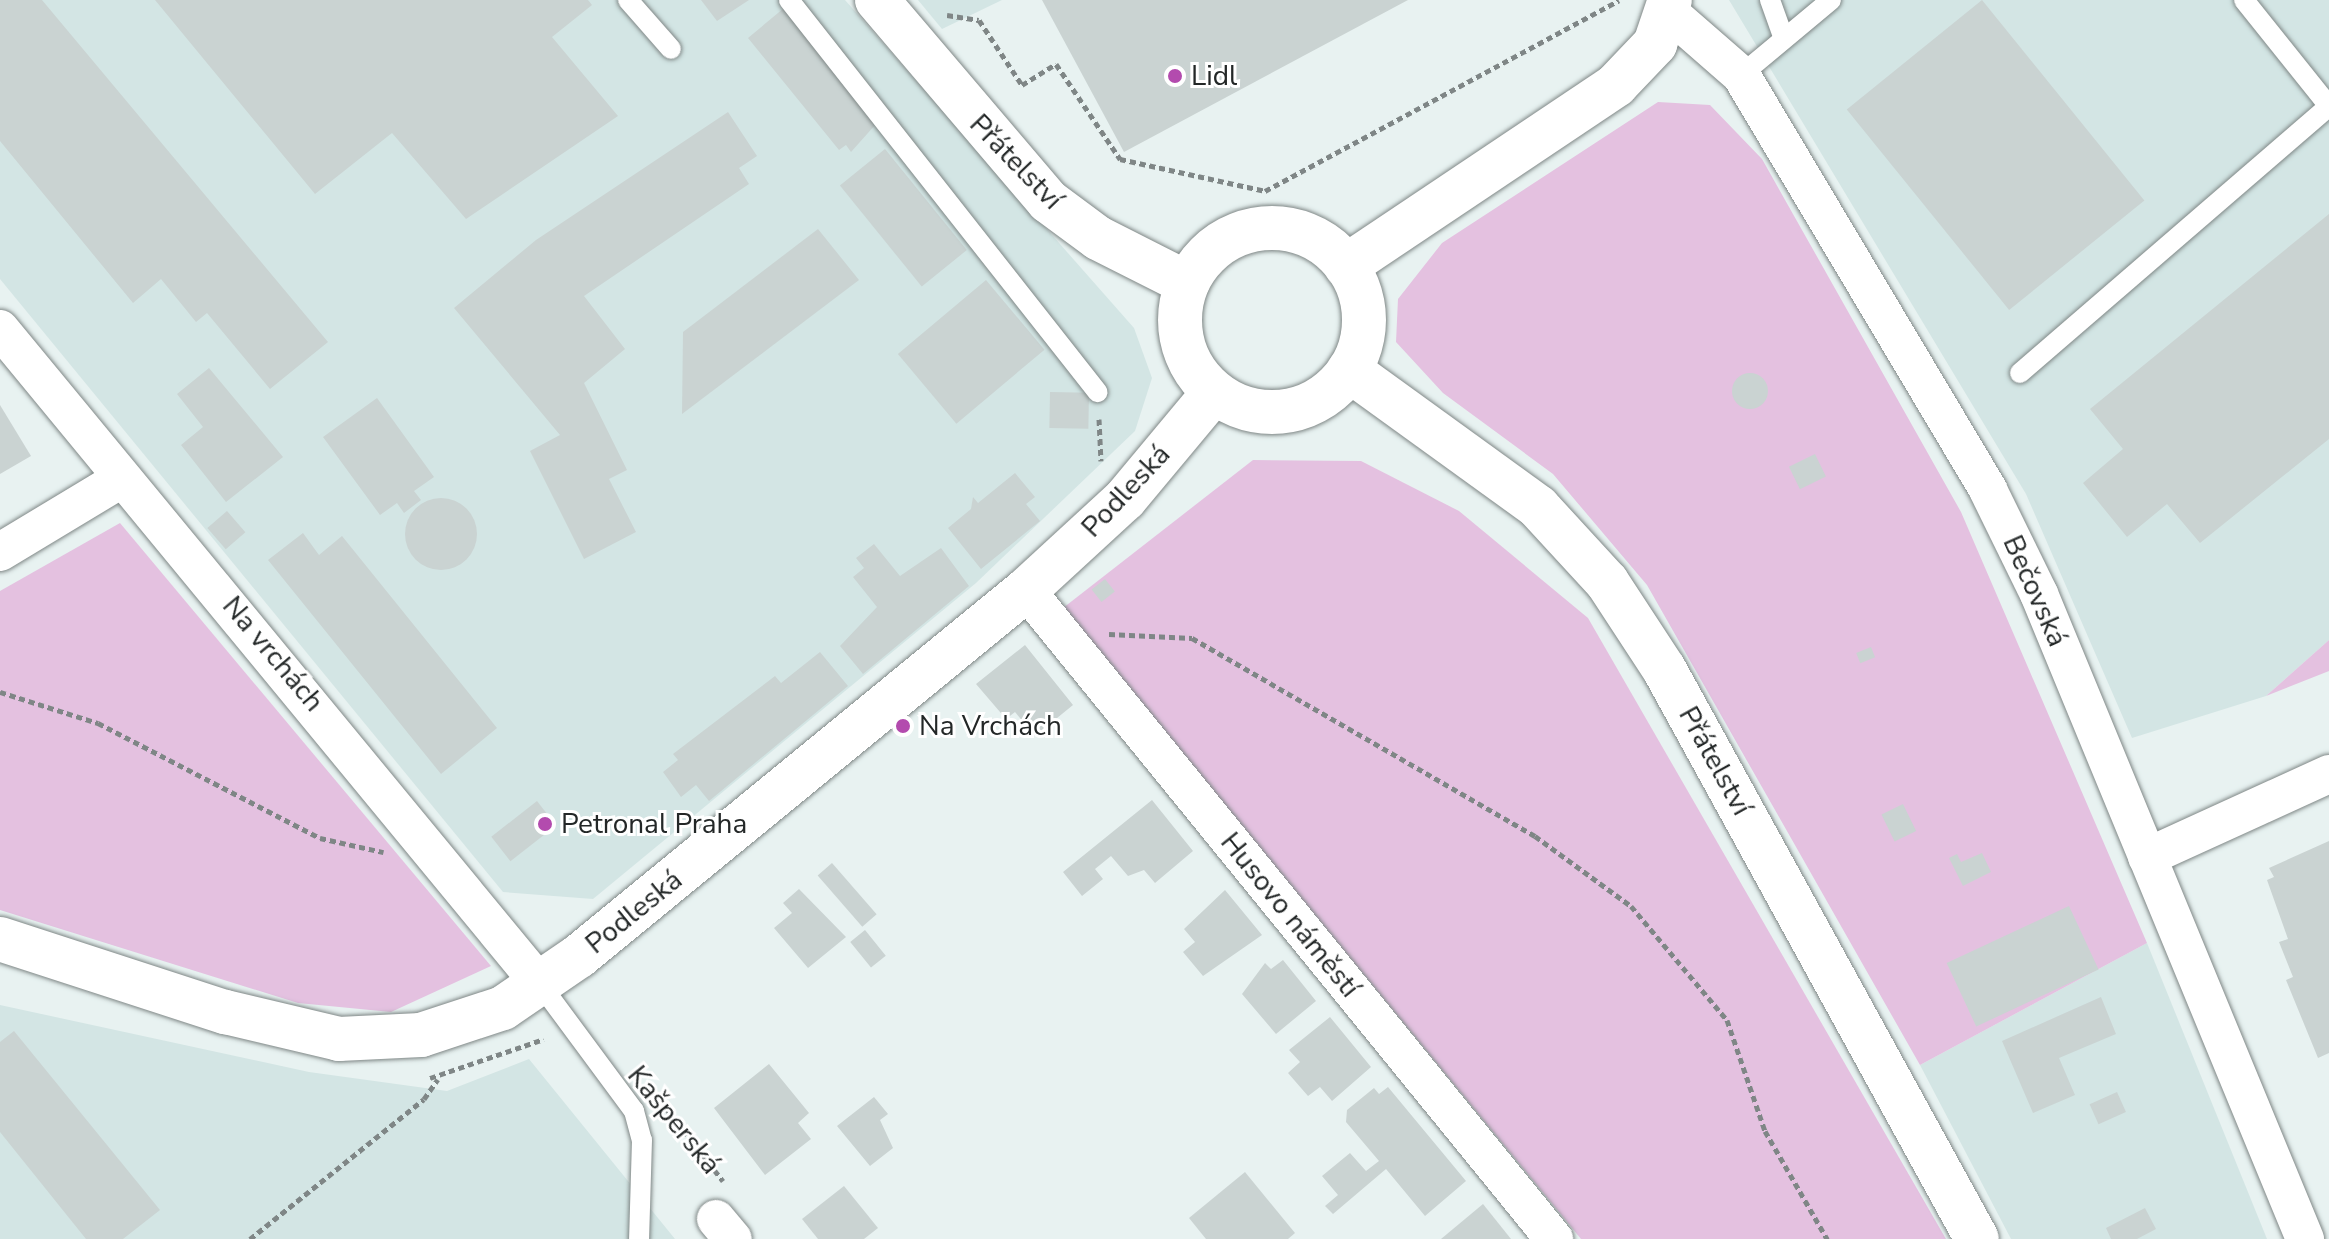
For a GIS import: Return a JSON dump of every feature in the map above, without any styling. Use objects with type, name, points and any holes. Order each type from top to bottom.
[{"type":"main road","name":"Přátelství","points":[[877,0],[1048,201],[1098,238],[1187,283]]},
{"type":"main road","points":[[1346,266],[1616,85],[1655,44],[1671,7]]},
{"type":"main road","points":[[1260,229],[1307,235],[1346,266],[1363,306],[1364,331],[1349,370],[1328,393],[1283,411],[1235,405],[1214,392],[1183,342],[1187,283],[1217,246],[1260,229]]},
{"type":"main road","name":"Přátelství","points":[[1349,370],[1538,507],[1607,582],[1664,669],[1977,1239]]},
{"type":"main road","name":"Podleská","points":[[0,939],[225,1012],[339,1039],[421,1035],[465,1024],[540,984],[1026,590],[1125,499],[1214,392]]},
{"type":"street","name":"Bečovská","points":[[1671,7],[1741,75],[1988,490],[2147,857],[2305,1239]]},
{"type":"street","name":"Na vrchách","points":[[0,329],[121,479],[430,845],[540,984]]},
{"type":"street","points":[[0,552],[121,479]]},
{"type":"street","name":"Husovo náměstí","points":[[1026,590],[1554,1239]]},
{"type":"street","points":[[2147,857],[2329,774]]},
{"type":"lane","points":[[628,0],[671,49]]},
{"type":"lane","points":[[789,0],[1098,392]]},
{"type":"lane","points":[[1770,0],[1784,39]]},
{"type":"lane","points":[[1741,75],[1831,0]]},
{"type":"lane","points":[[2020,373],[2329,106],[2244,0]]},
{"type":"lane","name":"Kašperská","points":[[540,984],[610,1069],[642,1140],[639,1239]]},
{"type":"path","points":[[942,9],[950,18],[979,20],[1022,85],[1056,64],[1120,159],[1265,191],[1619,0]]},
{"type":"path","points":[[1064,639],[1145,630],[1192,638],[1535,836],[1631,906],[1727,1020],[1765,1131],[1827,1239]]},
{"type":"path","points":[[0,692],[98,723],[320,838],[372,854],[430,845]]},
{"type":"path","points":[[250,1239],[424,1099],[439,1078]]},
{"type":"path","name":"Kašperská","points":[[661,1101],[739,1201],[724,1229]]},
{"type":"shaded area","points":[[0,0],[845,0],[1134,328],[1152,378],[1135,431],[976,583],[593,899],[503,892],[0,279]]},
{"type":"shaded area","points":[[918,0],[1002,0],[942,29]]},
{"type":"shaded area","points":[[1729,0],[2329,0],[2329,640],[2266,696],[2132,738],[2026,494]]},
{"type":"shaded area","points":[[1658,102],[1710,105],[1762,159],[1961,512],[2147,943],[1920,1065],[1647,585],[1553,474],[1443,393],[1396,342],[1398,299],[1442,243]]},
{"type":"shaded area","points":[[1253,460],[1361,461],[1459,511],[1588,618],[1946,1239],[1581,1239],[1063,608]]},
{"type":"shaded area","points":[[120,523],[491,966],[391,1012],[298,1003],[0,910],[0,591]]},
{"type":"shaded area","points":[[2329,640],[2329,671],[2266,696]]},
{"type":"shaded area","points":[[2147,943],[2267,1239],[2011,1239],[1920,1065]]},
{"type":"shaded area","points":[[0,1005],[309,1072],[447,1091],[529,1059],[675,1239],[0,1239]]},
{"type":"building","points":[[0,0],[42,0],[328,342],[270,389],[207,313],[196,322],[161,279],[133,303],[0,141]]},
{"type":"building","points":[[155,0],[588,0],[592,5],[552,37],[618,116],[466,219],[392,133],[315,194]]},
{"type":"building","points":[[701,0],[749,0],[717,21]]},
{"type":"building","name":"Lidl","points":[[1042,0],[1408,0],[1124,152]]},
{"type":"building","points":[[1982,0],[2144,201],[2009,310],[1847,110]]},
{"type":"building","points":[[784,8],[876,124],[851,152],[846,145],[839,150],[748,38]]},
{"type":"building","points":[[728,112],[757,156],[739,168],[749,184],[584,296],[625,349],[584,383],[627,470],[609,479],[636,532],[584,559],[530,451],[560,435],[454,308],[536,240]]},
{"type":"building","points":[[885,149],[967,250],[922,287],[840,186]]},
{"type":"building","points":[[2329,214],[2329,439],[2200,543],[2167,504],[2127,537],[2083,483],[2123,449],[2090,409]]},
{"type":"building","points":[[818,229],[859,280],[682,414],[683,332]]},
{"type":"building","points":[[986,280],[1044,350],[956,424],[898,354]]},
{"type":"building","points":[[209,368],[283,457],[226,502],[181,445],[203,427],[177,394]]},
{"type":"building","points":[[1750,373],[1762,379],[1768,391],[1762,403],[1750,409],[1738,403],[1732,391],[1738,379]]},
{"type":"building","points":[[1050,392],[1089,393],[1088,429],[1049,428]]},
{"type":"building","points":[[377,398],[434,477],[414,491],[421,500],[404,513],[397,503],[380,515],[323,437]]},
{"type":"building","points":[[0,405],[31,456],[0,474]]},
{"type":"building","points":[[1815,454],[1826,476],[1800,489],[1789,467]]},
{"type":"building","points":[[1015,473],[1035,497],[1026,504],[1040,521],[981,569],[948,528],[971,509],[973,497],[978,503]]},
{"type":"building","points":[[441,498],[467,508],[477,534],[467,560],[441,570],[415,560],[405,534],[415,508]]},
{"type":"building","points":[[227,511],[245,532],[226,549],[207,528]]},
{"type":"building","points":[[303,533],[319,555],[342,536],[497,728],[441,774],[268,560]]},
{"type":"building","points":[[874,544],[900,576],[941,548],[969,586],[863,674],[840,646],[877,607],[853,577],[864,568],[856,558]]},
{"type":"building","points":[[1105,579],[1115,592],[1101,602],[1092,589]]},
{"type":"building","points":[[1025,645],[1073,705],[1035,736],[1015,712],[1006,719],[976,684]]},
{"type":"building","points":[[1871,647],[1875,657],[1860,663],[1856,653]]},
{"type":"building","points":[[820,652],[848,686],[709,801],[696,785],[681,797],[663,772],[678,760],[673,754],[775,676],[781,683]]},
{"type":"building","points":[[1152,800],[1193,851],[1155,883],[1144,870],[1128,876],[1111,856],[1095,869],[1103,879],[1082,896],[1063,872]]},
{"type":"building","points":[[537,801],[556,825],[510,861],[491,837]]},
{"type":"building","points":[[1903,804],[1916,831],[1895,841],[1881,815]]},
{"type":"building","points":[[2329,841],[2329,1053],[2318,1058],[2286,980],[2293,977],[2279,942],[2288,939],[2267,880],[2274,877],[2269,868]]},
{"type":"building","points":[[1982,853],[1991,872],[1963,886],[1949,858],[1957,854],[1961,862]]},
{"type":"building","points":[[832,863],[877,914],[862,927],[818,875]]},
{"type":"building","points":[[799,889],[846,937],[808,968],[774,928],[792,913],[783,903]]},
{"type":"building","points":[[1225,890],[1262,935],[1203,976],[1183,952],[1195,942],[1184,929]]},
{"type":"building","points":[[2069,906],[2099,969],[1976,1026],[1947,963]]},
{"type":"building","points":[[865,930],[886,956],[871,968],[850,942]]},
{"type":"building","points":[[1283,960],[1316,1001],[1276,1034],[1242,994],[1265,963],[1271,969]]},
{"type":"building","points":[[2101,997],[2116,1034],[2059,1058],[2075,1095],[2033,1113],[2002,1041]]},
{"type":"building","points":[[1330,1017],[1371,1067],[1332,1101],[1320,1087],[1308,1096],[1288,1073],[1300,1062],[1289,1050]]},
{"type":"building","points":[[14,1031],[160,1210],[123,1239],[86,1239],[0,1132],[0,1042]]},
{"type":"building","points":[[769,1064],[809,1113],[798,1123],[811,1139],[765,1175],[714,1108]]},
{"type":"building","points":[[1388,1087],[1466,1181],[1425,1216],[1386,1169],[1333,1214],[1325,1206],[1338,1195],[1322,1176],[1350,1153],[1366,1171],[1379,1161],[1346,1122],[1347,1110],[1374,1088],[1379,1094]]},
{"type":"building","points":[[2117,1092],[2126,1112],[2099,1124],[2090,1104]]},
{"type":"building","points":[[874,1097],[888,1114],[880,1120],[893,1148],[870,1166],[837,1126]]},
{"type":"building","points":[[1245,1172],[1295,1233],[1288,1239],[1206,1239],[1189,1218]]},
{"type":"building","points":[[844,1186],[878,1228],[864,1239],[818,1239],[802,1219]]},
{"type":"building","points":[[1483,1204],[1511,1239],[1441,1239]]},
{"type":"building","points":[[2145,1208],[2156,1229],[2137,1239],[2111,1239],[2106,1228]]},
{"type":"place","name":"Lidl","points":[[1175,76]]},
{"type":"place","name":"Na Vrchách","points":[[903,726]]},
{"type":"place","name":"Petronal Praha","points":[[545,824]]}]
